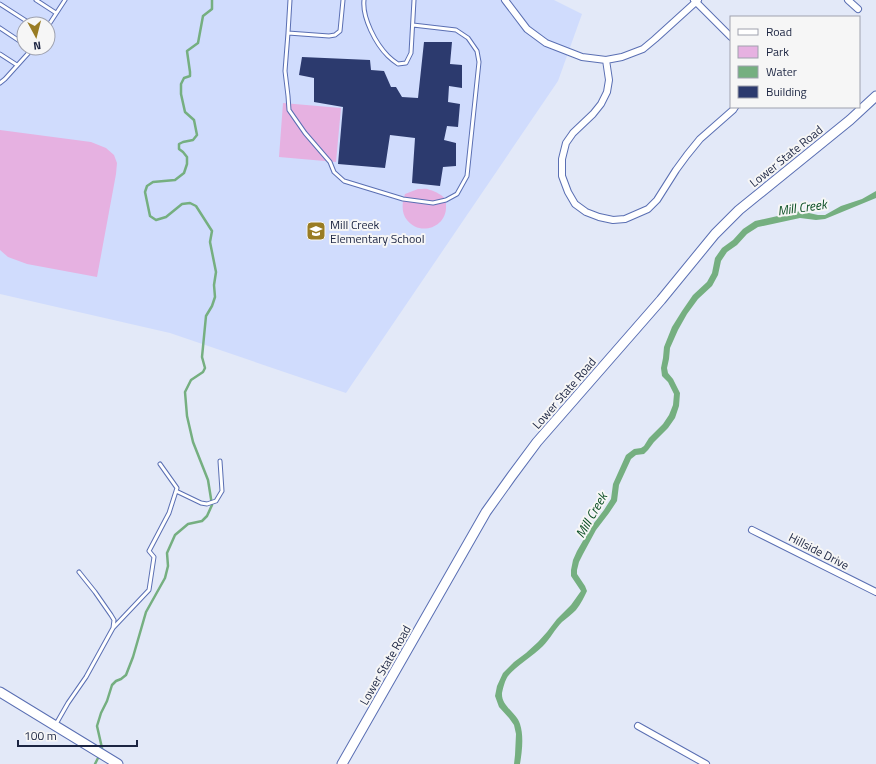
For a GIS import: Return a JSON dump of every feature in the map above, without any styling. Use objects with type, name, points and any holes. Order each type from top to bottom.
[{"type":"main road","name":"Lower State Road","points":[[342,764],[486,512],[537,442],[716,234],[739,210],[850,120],[876,96]]},
{"type":"main road","points":[[0,692],[118,764]]},
{"type":"street","points":[[505,0],[527,29],[546,44],[582,57],[606,60],[622,58],[643,48],[655,39],[696,1],[730,36]]},
{"type":"street","points":[[848,0],[858,9]]},
{"type":"street","points":[[606,60],[609,80],[607,92],[601,104],[593,114],[573,133],[566,143],[562,159],[562,176],[568,192],[575,204],[586,212],[599,217],[613,220],[625,219],[648,209],[700,139],[734,108]]},
{"type":"street","name":"Hillside Drive","points":[[752,530],[876,592]]},
{"type":"street","points":[[638,726],[706,764]]},
{"type":"lane","points":[[36,0],[56,13]]},
{"type":"lane","points":[[54,16],[65,0]]},
{"type":"lane","points":[[290,0],[285,71],[288,110],[305,133],[330,162],[334,172],[344,180],[403,199],[433,203],[446,200],[457,194],[467,176],[479,62],[477,51],[468,38],[456,30],[413,25]]},
{"type":"lane","points":[[288,33],[335,36],[340,30],[343,0]]},
{"type":"lane","points":[[364,0],[363,6],[367,21],[378,44],[389,57],[398,64],[406,63],[411,53],[414,0]]},
{"type":"lane","points":[[0,4],[19,16]]},
{"type":"lane","points":[[0,28],[16,39]]},
{"type":"lane","points":[[0,54],[17,65]]},
{"type":"lane","points":[[0,83],[25,56]]},
{"type":"lane","points":[[176,491],[201,503],[207,504],[216,501],[222,491],[220,461]]},
{"type":"lane","points":[[55,726],[68,703],[86,677],[113,628],[150,590],[154,557],[149,551],[169,512],[177,488],[160,464]]},
{"type":"lane","points":[[79,572],[111,615],[114,620],[113,628]]},
{"type":"shaded area","name":"Mill Creek Elementary School","points":[[0,0],[554,0],[582,14],[558,81],[346,393],[170,333],[0,294]]},
{"type":"green space","points":[[283,103],[341,108],[336,162],[279,157]]},
{"type":"green space","points":[[0,130],[91,142],[106,148],[114,155],[117,163],[116,174],[97,277],[27,264],[8,257],[0,250]]},
{"type":"green space","points":[[418,189],[434,191],[446,200],[445,213],[442,219],[438,224],[425,229],[412,225],[405,217],[403,211],[403,200],[405,194]]},
{"type":"water","points":[[876,191],[876,198],[825,219],[816,220],[800,218],[758,227],[747,234],[737,245],[727,252],[721,261],[718,275],[712,286],[698,299],[687,314],[670,348],[667,368],[668,373],[673,379],[680,393],[679,406],[675,418],[668,428],[644,454],[636,455],[631,459],[619,485],[617,501],[596,530],[579,562],[577,574],[587,591],[576,610],[559,625],[543,646],[511,672],[505,682],[502,698],[506,706],[516,716],[520,724],[522,734],[520,764],[514,764],[516,734],[514,725],[499,707],[495,696],[497,686],[503,673],[538,642],[571,605],[581,591],[571,576],[573,560],[591,527],[611,499],[613,484],[626,455],[634,449],[644,446],[669,415],[673,405],[674,394],[668,382],[662,376],[661,368],[664,347],[672,327],[682,311],[693,295],[707,282],[712,273],[715,258],[722,248],[733,240],[743,229],[755,221],[800,211],[825,215],[841,206],[862,199]]},
{"type":"building","name":"Mill Creek Elementary School","points":[[424,42],[452,42],[450,64],[462,65],[462,88],[449,86],[448,102],[460,104],[458,127],[447,126],[444,140],[456,143],[456,166],[443,167],[440,186],[412,183],[415,138],[390,135],[385,168],[338,164],[343,107],[314,102],[314,78],[299,75],[302,57],[370,60],[371,70],[384,71],[391,87],[396,87],[402,97],[418,98]]},
{"type":"waterway","points":[[101,751],[102,748],[97,726],[101,713],[112,685],[126,675],[133,657],[146,612],[165,578],[168,566],[167,553],[175,535],[188,524],[202,521],[207,516],[212,505],[208,480],[193,442],[187,416],[185,392],[191,380],[203,372],[205,368],[202,357],[206,316],[215,297],[214,285],[216,272],[210,242],[212,231],[196,206],[190,203],[182,204],[166,217],[156,220],[150,216],[145,192],[147,186],[153,182],[175,180],[184,173],[187,164],[187,157],[179,149],[179,144],[193,140],[197,135],[194,120],[185,112],[181,94],[181,84],[184,78],[190,76],[187,51],[198,43],[203,16],[212,9],[212,0]]},
{"type":"waterway","points":[[95,764],[99,756]]},
{"type":"place","name":"Mill Creek Elementary School","points":[[316,231]]},
{"type":"water label","name":"Mill Creek","points":[[802,207]]},
{"type":"water label","name":"Mill Creek","points":[[591,515]]}]
